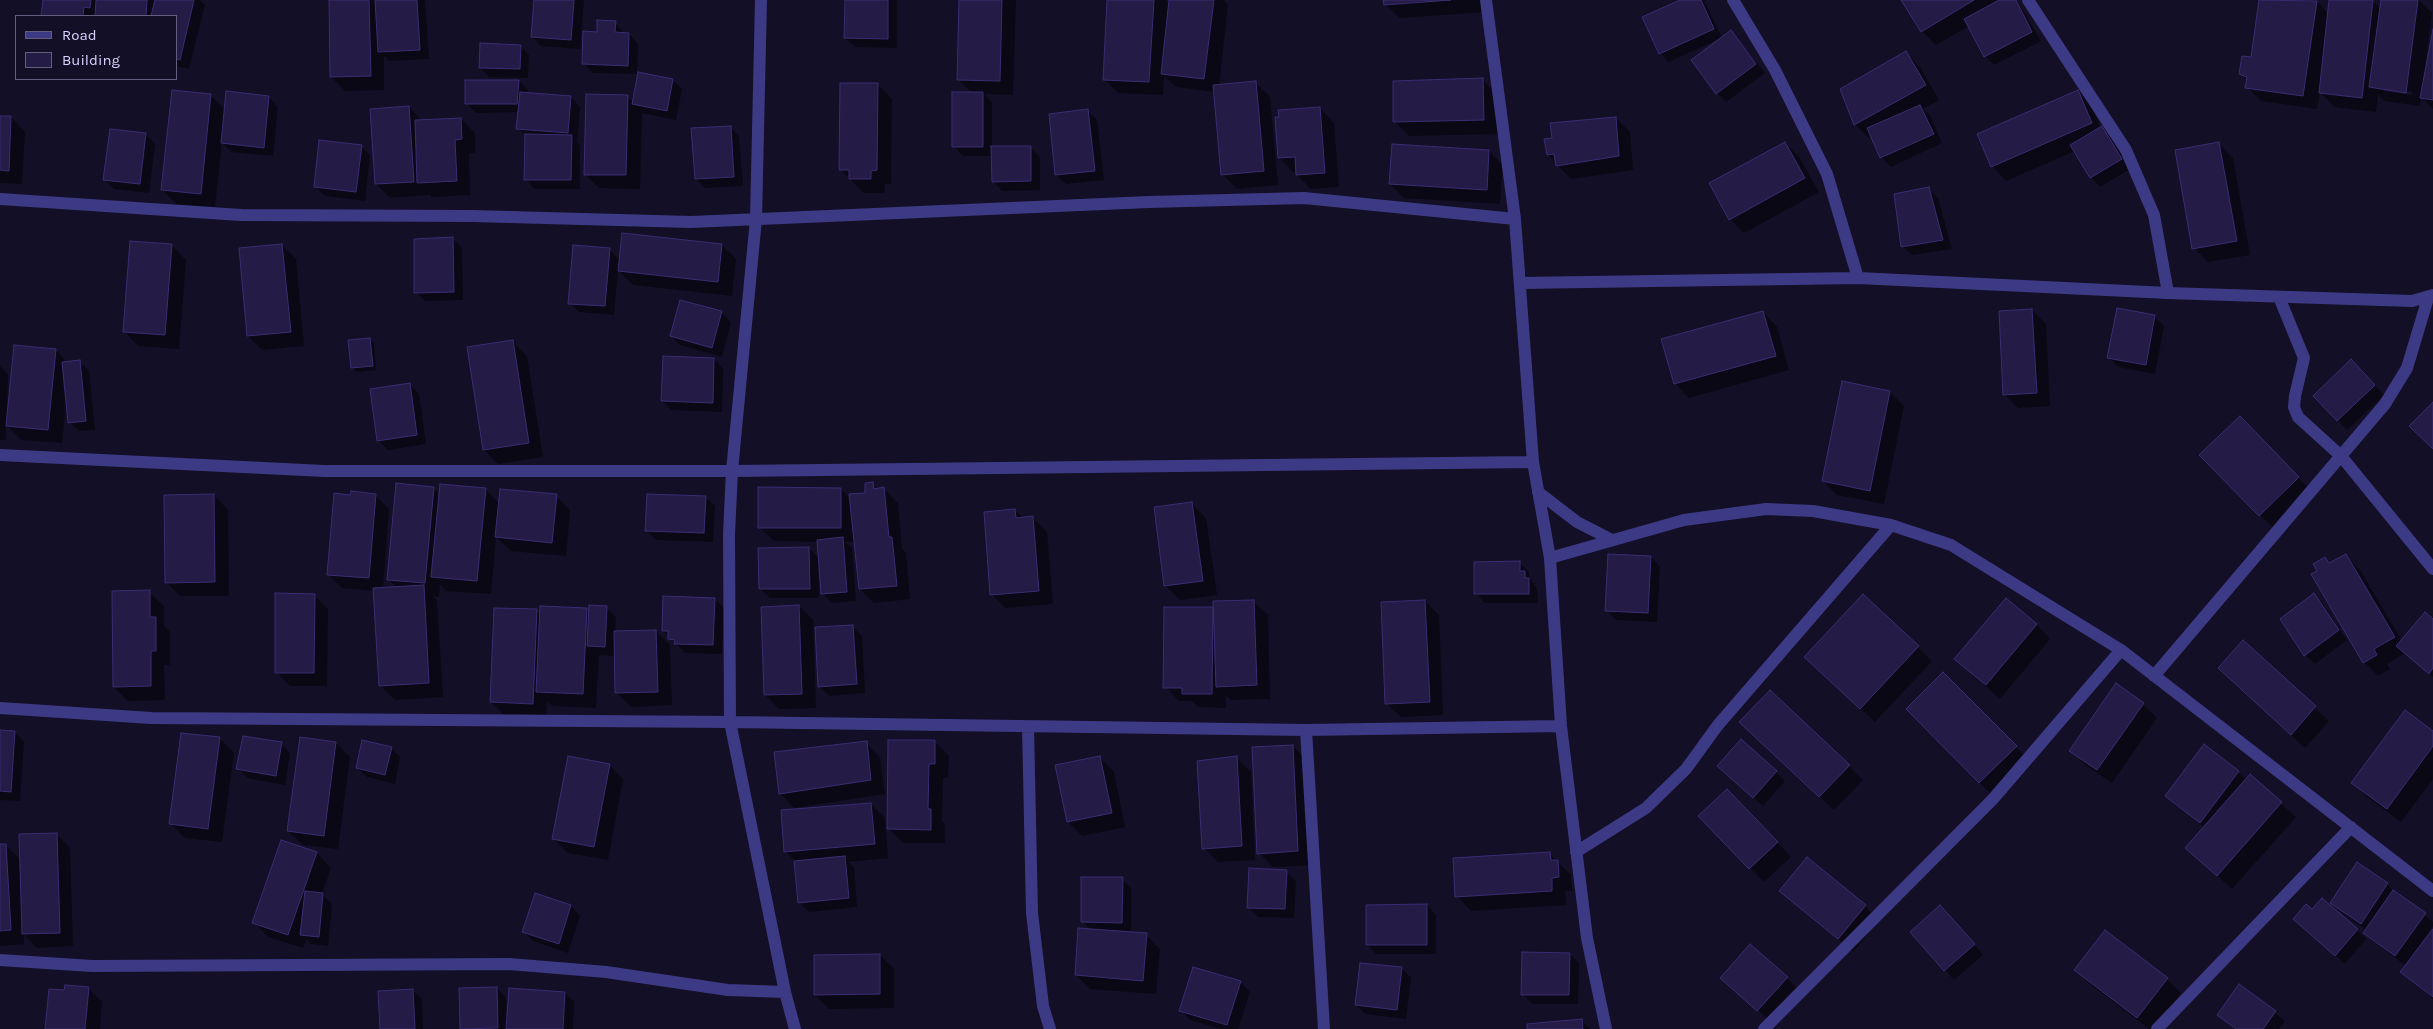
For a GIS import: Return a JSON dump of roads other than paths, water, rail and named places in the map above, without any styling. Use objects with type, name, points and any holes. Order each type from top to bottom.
[{"type":"street","points":[[761,0],[756,219],[732,471],[729,534],[730,722],[785,992],[795,1029]]},
{"type":"street","points":[[1486,0],[1515,219],[1533,462],[1550,558],[1561,726],[1587,938],[1606,1029]]},
{"type":"street","points":[[1733,0],[1775,70],[1827,174],[1858,278]]},
{"type":"street","points":[[2028,0],[2126,150],[2154,215],[2168,293]]},
{"type":"street","points":[[0,199],[241,215],[473,216],[691,222],[1139,202],[1304,198],[1515,219]]},
{"type":"street","points":[[1520,283],[1858,278],[2279,297],[2412,301],[2430,296]]},
{"type":"street","points":[[2154,676],[2385,404],[2407,368],[2430,296]]},
{"type":"street","points":[[2279,297],[2304,358],[2294,407],[2298,417],[2341,456],[2433,569]]},
{"type":"street","points":[[0,455],[324,471],[732,471],[1533,462]]},
{"type":"street","points":[[1538,492],[1577,522],[1612,540]]},
{"type":"street","points":[[1550,558],[1684,520],[1766,509],[1813,512],[1891,525],[1951,545],[2122,650],[2433,890]]},
{"type":"street","points":[[1576,852],[1646,808],[1686,769],[1718,725],[1891,525]]},
{"type":"street","points":[[1764,1029],[1993,799],[2122,650]]},
{"type":"street","points":[[0,708],[151,718],[730,722],[1306,730],[1561,726]]},
{"type":"street","points":[[1028,727],[1032,913],[1043,1006],[1050,1029]]},
{"type":"street","points":[[1306,730],[1324,1029]]},
{"type":"street","points":[[2157,1029],[2351,827]]},
{"type":"street","points":[[0,960],[92,966],[509,964],[606,972],[728,990],[785,992]]}]
